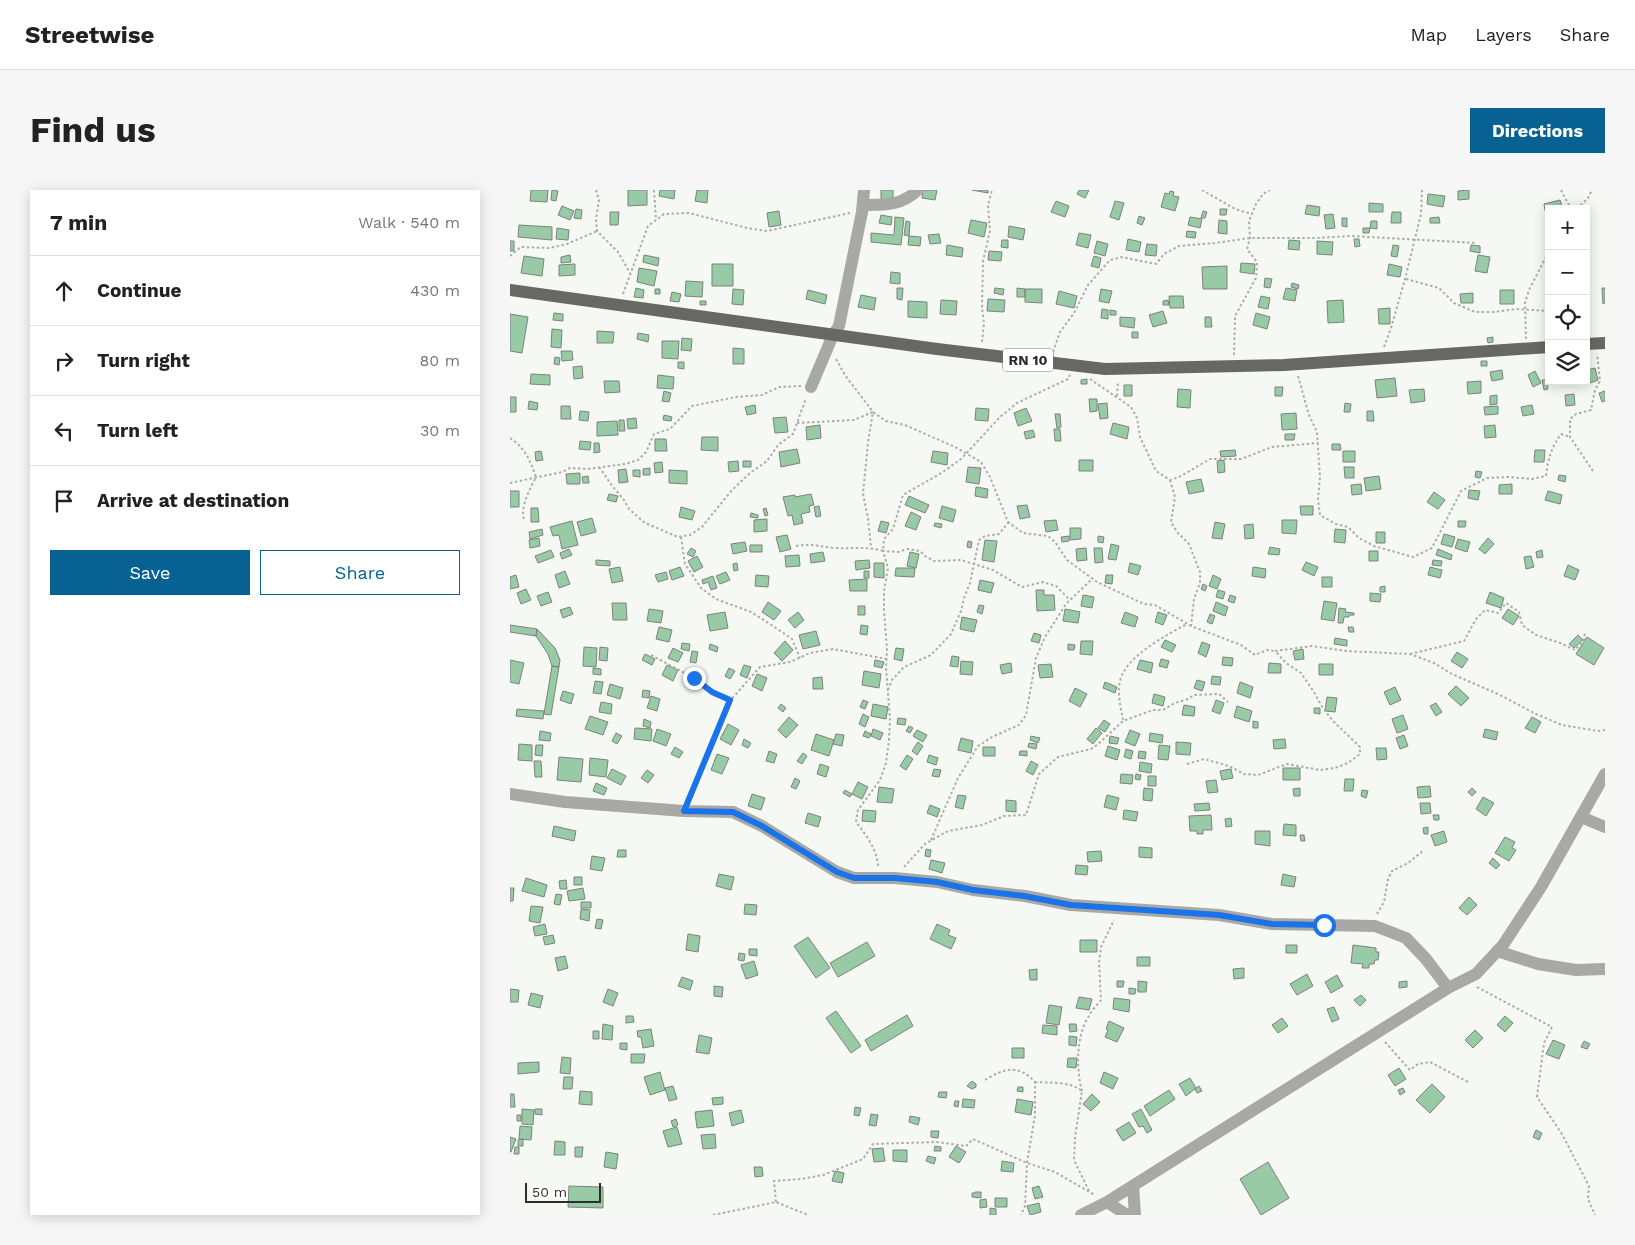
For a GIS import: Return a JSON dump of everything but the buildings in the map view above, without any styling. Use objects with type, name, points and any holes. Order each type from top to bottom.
[{"type":"main road","name":"RN 10","points":[[510,290],[619,305],[830,340],[982,354],[1106,369],[1294,364],[1545,347]]},
{"type":"street","points":[[811,386],[830,340],[838,326],[864,190]]},
{"type":"street","points":[[862,208],[900,202],[918,190]]},
{"type":"street","points":[[1081,1215],[1133,1186],[1448,988],[1476,974],[1503,945],[1541,887],[1605,774]]},
{"type":"street","points":[[510,794],[565,802],[684,811],[733,812],[762,826],[837,872],[854,878],[895,878],[937,882],[973,890],[1024,896],[1071,905],[1219,915],[1272,924],[1375,926],[1406,938],[1426,959],[1448,988]]},
{"type":"street","points":[[1581,817],[1605,827]]},
{"type":"street","points":[[1497,951],[1538,964],[1576,970],[1605,969]]},
{"type":"street","points":[[1133,1186],[1135,1215]]},
{"type":"street","points":[[1107,1202],[1127,1215]]},
{"type":"path","points":[[596,190],[599,200],[596,219],[597,231],[618,252],[630,273]]},
{"type":"path","points":[[654,190],[656,220]]},
{"type":"path","points":[[982,354],[984,323],[982,308],[983,261],[990,231],[988,205],[992,190]]},
{"type":"path","points":[[1202,190],[1235,209],[1252,214]]},
{"type":"path","points":[[1232,366],[1235,346],[1235,316],[1256,278],[1257,262],[1247,248],[1250,238],[1249,221],[1263,194],[1270,190]]},
{"type":"path","points":[[1379,358],[1391,328],[1405,279],[1421,214],[1422,190]]},
{"type":"path","points":[[1561,190],[1569,205]]},
{"type":"path","points":[[1581,205],[1588,198],[1592,190]]},
{"type":"path","points":[[619,305],[648,226],[664,214],[689,213],[747,228],[767,231],[862,208]]},
{"type":"path","points":[[510,256],[521,247],[550,248],[567,244],[597,231]]},
{"type":"path","points":[[1050,362],[1060,332],[1074,313],[1088,285],[1110,260],[1122,258],[1156,264],[1164,254],[1179,246],[1215,244],[1250,238],[1350,236],[1477,242]]},
{"type":"path","points":[[1526,348],[1525,303],[1529,290],[1545,260]]},
{"type":"path","points":[[1405,279],[1439,288],[1454,303],[1476,312],[1517,309],[1545,311]]},
{"type":"path","points":[[830,340],[845,375],[873,412],[886,421],[904,425],[981,462],[990,477],[1008,522],[1023,532],[1048,536],[1055,542],[1067,560],[1092,579],[1144,604],[1155,605],[1187,624],[1241,645],[1255,654],[1267,650],[1275,651],[1312,646],[1346,651],[1410,654],[1464,640],[1476,619],[1485,610],[1498,613],[1506,603],[1518,612],[1522,625],[1536,635],[1560,642],[1575,650],[1584,640],[1585,631]]},
{"type":"path","points":[[1593,471],[1570,437],[1570,419],[1576,414],[1592,410],[1595,390],[1600,381],[1596,344]]},
{"type":"path","points":[[1294,364],[1309,415],[1318,432],[1320,477],[1318,500],[1320,515],[1336,524],[1348,527],[1359,538],[1374,546],[1412,557],[1432,548],[1461,491],[1487,478],[1532,479],[1546,476],[1548,457],[1554,443],[1561,434],[1570,437]]},
{"type":"path","points":[[877,878],[877,857],[868,838],[856,822],[858,810],[880,780],[886,763],[890,719],[884,592],[888,568],[883,551],[884,539],[893,528],[903,495],[943,472],[966,454],[1000,417],[1017,403],[1068,379],[1074,365],[1094,382],[1131,407],[1137,418],[1140,437],[1156,471],[1170,480],[1175,497],[1171,522],[1177,532],[1189,544],[1200,572],[1200,583],[1194,599],[1192,626]]},
{"type":"path","points":[[1117,396],[1119,368]]},
{"type":"path","points":[[510,483],[562,472],[570,468],[587,469],[599,467],[625,464],[638,460],[646,452],[654,434],[670,428],[692,406],[736,397],[762,395],[779,387],[811,386],[793,434],[778,445],[767,461],[750,473],[732,490],[702,527],[690,535],[678,538],[645,522],[629,509],[599,467]]},
{"type":"path","points":[[797,423],[854,420],[873,412]]},
{"type":"path","points":[[871,547],[863,494],[873,412]]},
{"type":"path","points":[[510,438],[518,443],[528,454],[536,477],[527,494],[524,520]]},
{"type":"path","points":[[1170,480],[1180,477],[1210,459],[1241,459],[1272,447],[1318,443]]},
{"type":"path","points":[[888,692],[892,680],[904,667],[931,655],[951,634],[961,611],[979,540],[985,536],[999,534],[1008,522]]},
{"type":"path","points":[[681,537],[685,564],[700,588],[716,599],[751,612],[770,624],[792,640],[800,658]]},
{"type":"path","points":[[796,546],[805,544],[837,548],[871,547],[883,551],[898,552],[907,549],[920,551],[924,556],[934,560],[961,560],[993,570],[1022,587],[1043,582],[1056,586],[1070,600]]},
{"type":"path","points":[[931,840],[958,778],[978,746],[992,737],[1019,725],[1026,715],[1036,658],[1045,637],[1070,600],[1092,579]]},
{"type":"path","points":[[1123,721],[1119,696],[1120,681],[1127,666],[1162,638],[1187,624]]},
{"type":"path","points":[[684,811],[730,700],[760,668],[790,662],[810,653],[833,649],[887,659]]},
{"type":"path","points":[[1187,764],[1204,759],[1229,766],[1244,774],[1258,775],[1287,764],[1320,770],[1335,768],[1348,763],[1360,754],[1360,747],[1332,720],[1301,673],[1286,663],[1275,651]]},
{"type":"path","points":[[1410,654],[1434,663],[1452,674],[1562,725],[1598,731],[1605,730]]},
{"type":"path","points":[[652,655],[686,673],[712,692],[730,700]]},
{"type":"path","points":[[895,878],[925,844],[948,831],[982,825],[1004,816],[1026,815],[1039,774],[1046,767],[1058,757],[1097,745],[1123,721],[1152,710],[1163,710],[1176,702],[1188,699],[1194,695],[1219,694],[1228,702]]},
{"type":"path","points":[[1375,926],[1375,918],[1384,902],[1388,879],[1392,871],[1408,863],[1424,850]]},
{"type":"path","points":[[1089,1191],[1074,1160],[1075,1137],[1082,1090],[1078,1077],[1078,1047],[1088,1018],[1101,1000],[1099,963],[1101,947],[1120,908]]},
{"type":"path","points":[[1464,980],[1552,1027],[1544,1043],[1537,1097],[1562,1134],[1589,1186],[1588,1199],[1595,1215]]},
{"type":"path","points":[[1377,1032],[1410,1070],[1418,1064],[1430,1062],[1468,1082]]},
{"type":"path","points":[[985,1080],[999,1072],[1013,1068],[1028,1075],[1035,1082],[1071,1085],[1082,1090]]},
{"type":"path","points":[[1022,1215],[1025,1206],[1027,1163],[1035,1115],[1035,1082]]},
{"type":"path","points":[[776,1202],[774,1181],[802,1180],[823,1175],[862,1159],[873,1144],[937,1142],[966,1146],[973,1139],[1027,1163],[1055,1172],[1107,1202]]},
{"type":"path","points":[[713,1215],[776,1202],[808,1215]]},
{"type":"route","points":[[694,678],[712,692],[730,700],[684,811],[733,812],[762,826],[837,872],[854,878],[895,878],[937,882],[973,890],[1024,896],[1071,905],[1219,915],[1272,924],[1324,925]]}]
